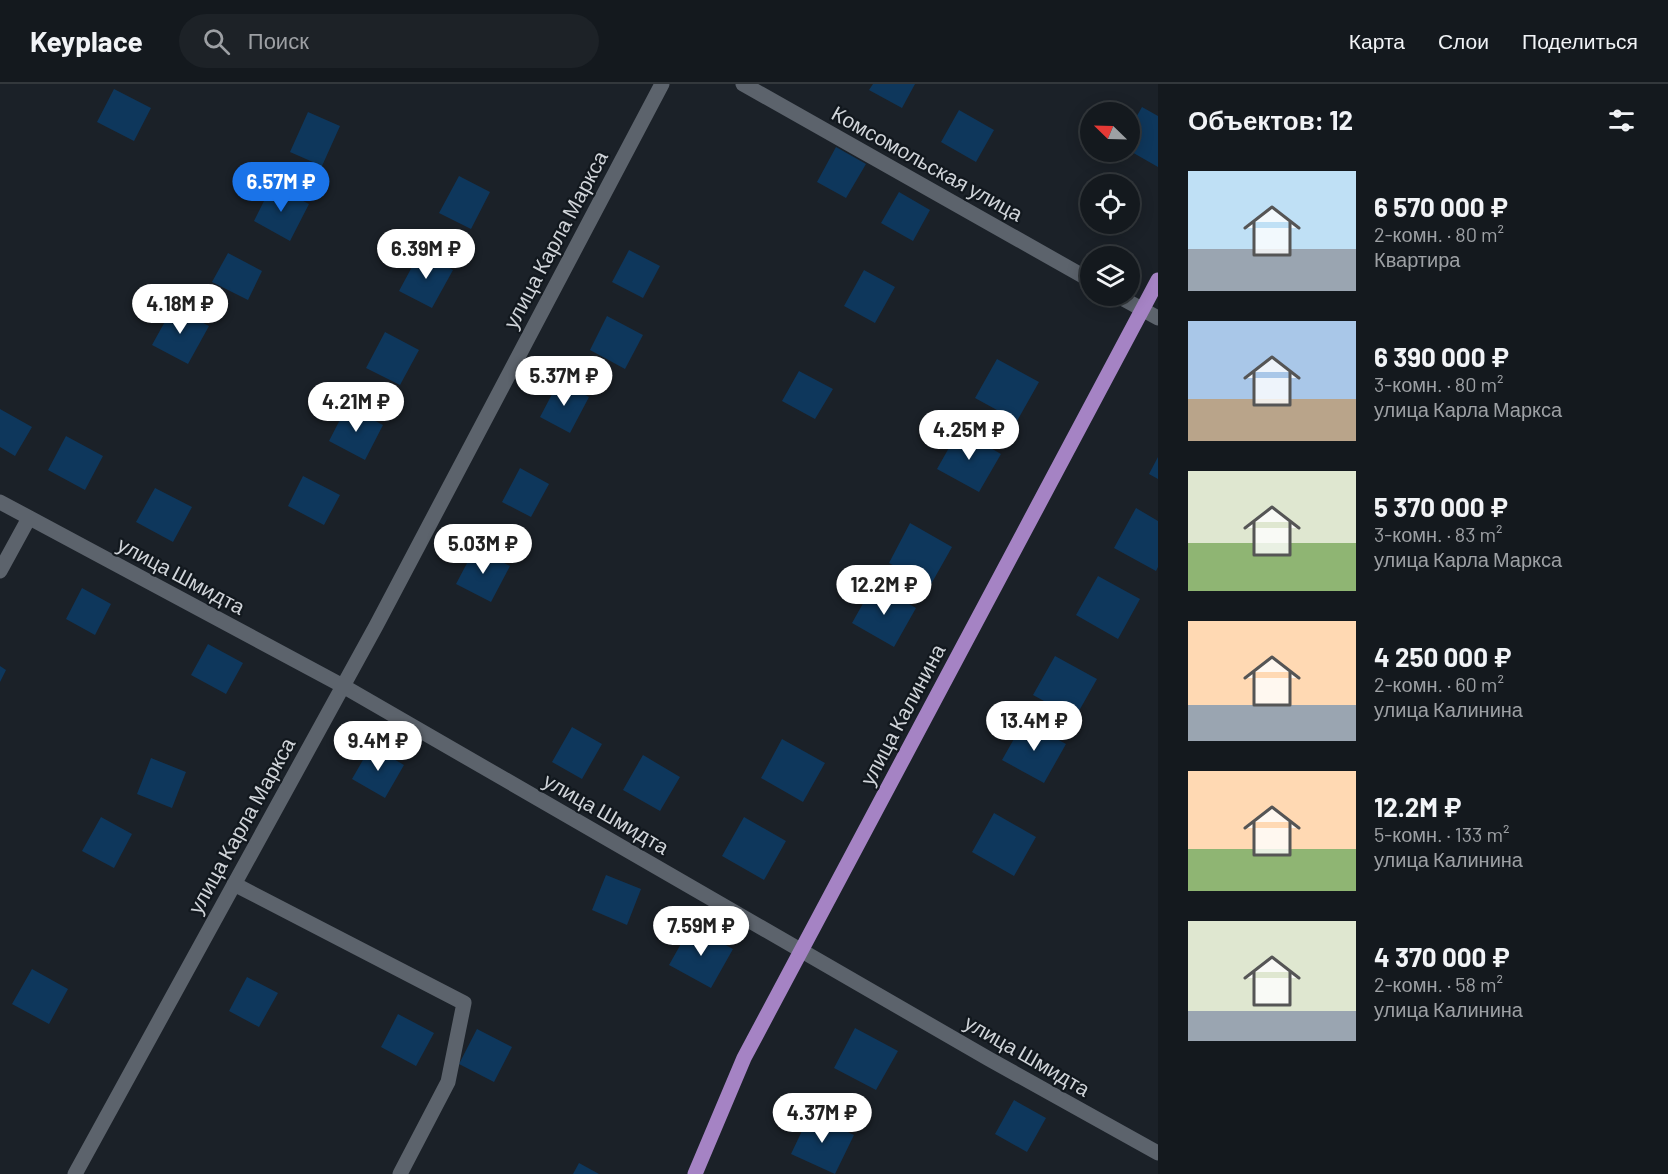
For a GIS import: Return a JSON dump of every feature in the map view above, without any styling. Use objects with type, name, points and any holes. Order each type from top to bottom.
[{"type":"main road","name":"улица Калинина","points":[[695,1174],[744,1059],[1158,280]]},
{"type":"street","name":"улица Карла Маркса","points":[[75,1174],[343,686],[662,84]]},
{"type":"street","name":"Комсомольская улица","points":[[743,84],[1080,274]]},
{"type":"street","points":[[1136,306],[1158,318]]},
{"type":"street","name":"улица Шмидта","points":[[0,502],[343,686],[801,951],[1158,1153]]},
{"type":"street","points":[[0,571],[29,518]]},
{"type":"street","points":[[234,884],[464,1003],[448,1082],[400,1174]]},
{"type":"building","points":[[873,84],[915,84],[902,108],[869,90]]},
{"type":"building","points":[[114,89],[151,108],[134,141],[97,122]]},
{"type":"building","points":[[1142,107],[1158,116],[1158,167],[1140,157],[1140,110]]},
{"type":"building","points":[[959,110],[994,130],[976,162],[941,142]]},
{"type":"building","points":[[308,112],[340,126],[322,166],[290,152]]},
{"type":"building","points":[[836,147],[866,164],[846,198],[817,182]]},
{"type":"building","points":[[459,176],[490,192],[471,229],[439,213]]},
{"type":"building","points":[[272,185],[309,204],[290,241],[254,221]]},
{"type":"building","points":[[899,192],[930,210],[913,241],[881,223]]},
{"type":"building","points":[[629,250],[660,266],[643,298],[612,282]]},
{"type":"building","points":[[420,252],[453,270],[432,308],[399,291]]},
{"type":"building","points":[[228,253],[262,271],[248,300],[212,282]]},
{"type":"building","points":[[864,270],[895,287],[875,323],[844,306]]},
{"type":"building","points":[[173,307],[209,326],[188,364],[152,345]]},
{"type":"building","points":[[607,316],[643,335],[625,369],[590,350]]},
{"type":"building","points":[[385,332],[419,350],[400,385],[366,368]]},
{"type":"building","points":[[997,359],[1039,382],[1017,421],[975,398]]},
{"type":"building","points":[[799,371],[833,389],[815,419],[782,401]]},
{"type":"building","points":[[559,381],[589,397],[570,433],[540,417]]},
{"type":"building","points":[[347,406],[383,425],[365,460],[329,441]]},
{"type":"building","points":[[0,409],[32,427],[15,456],[0,447]]},
{"type":"building","points":[[959,430],[1001,454],[979,492],[937,469]]},
{"type":"building","points":[[66,436],[103,456],[85,490],[48,470]]},
{"type":"building","points":[[1158,457],[1158,479],[1149,474]]},
{"type":"building","points":[[520,468],[549,484],[531,517],[502,502]]},
{"type":"building","points":[[303,476],[340,495],[324,525],[288,506]]},
{"type":"building","points":[[155,488],[192,507],[173,542],[136,522]]},
{"type":"building","points":[[1136,508],[1158,521],[1158,567],[1156,571],[1114,548]]},
{"type":"building","points":[[910,523],[952,547],[930,586],[889,563]]},
{"type":"building","points":[[475,548],[510,566],[491,602],[456,584]]},
{"type":"building","points":[[1098,576],[1140,599],[1118,639],[1076,615]]},
{"type":"building","points":[[874,584],[916,608],[894,647],[852,623]]},
{"type":"building","points":[[82,588],[111,604],[95,635],[66,619]]},
{"type":"building","points":[[208,644],[243,663],[226,694],[191,675]]},
{"type":"building","points":[[1055,656],[1097,679],[1075,718],[1033,695]]},
{"type":"building","points":[[0,666],[6,670],[0,682]]},
{"type":"building","points":[[1024,721],[1066,744],[1044,783],[1002,760]]},
{"type":"building","points":[[572,727],[602,744],[582,779],[552,762]]},
{"type":"building","points":[[782,739],[825,763],[803,802],[761,778]]},
{"type":"building","points":[[371,746],[404,765],[385,798],[352,779]]},
{"type":"building","points":[[643,755],[680,777],[660,811],[623,790]]},
{"type":"building","points":[[151,758],[186,772],[172,808],[137,794]]},
{"type":"building","points":[[994,813],[1036,837],[1014,876],[972,852]]},
{"type":"building","points":[[101,817],[132,834],[114,868],[82,851]]},
{"type":"building","points":[[744,817],[786,841],[764,880],[722,856]]},
{"type":"building","points":[[606,875],[641,889],[627,925],[592,910]]},
{"type":"building","points":[[691,926],[733,949],[711,988],[669,965]]},
{"type":"building","points":[[32,969],[68,989],[49,1024],[12,1004]]},
{"type":"building","points":[[247,977],[278,993],[259,1027],[229,1011]]},
{"type":"building","points":[[398,1014],[434,1033],[416,1066],[381,1047]]},
{"type":"building","points":[[855,1028],[898,1051],[876,1090],[834,1068]]},
{"type":"building","points":[[477,1029],[512,1047],[494,1082],[459,1064]]},
{"type":"building","points":[[1014,1100],[1046,1118],[1027,1152],[995,1134]]},
{"type":"building","points":[[810,1114],[854,1135],[835,1174],[791,1154]]},
{"type":"building","points":[[579,1163],[599,1174],[573,1174]]}]
